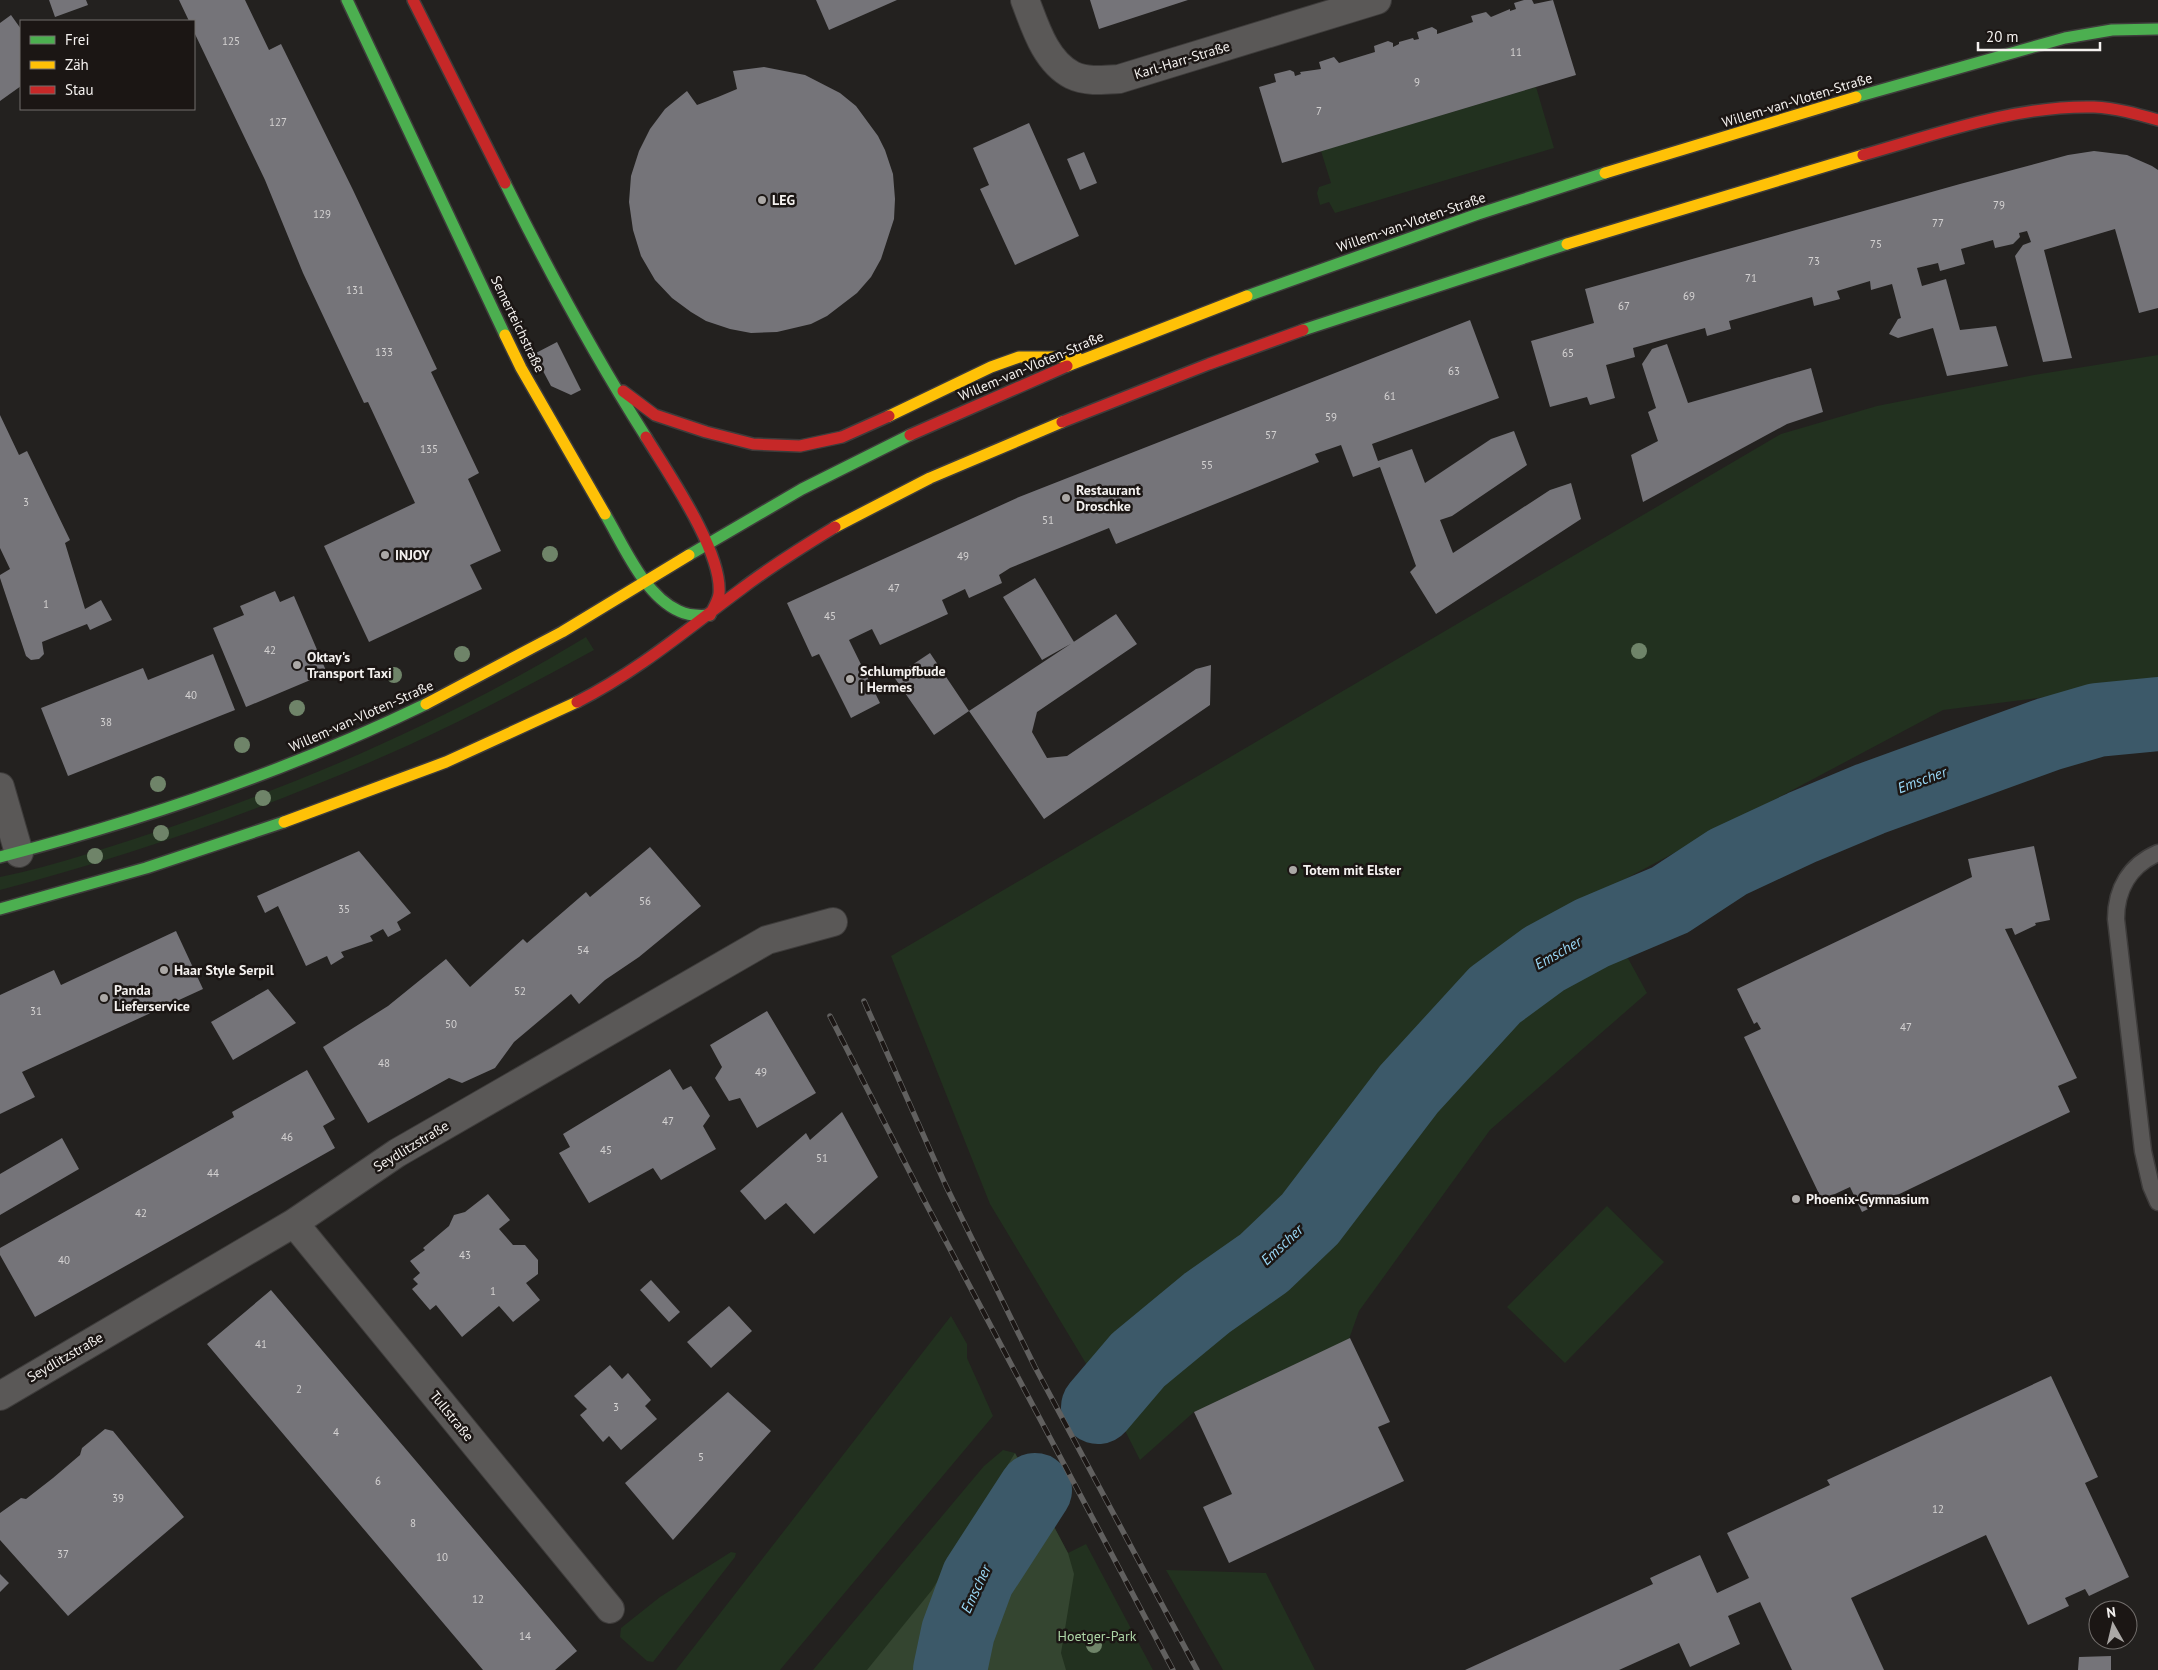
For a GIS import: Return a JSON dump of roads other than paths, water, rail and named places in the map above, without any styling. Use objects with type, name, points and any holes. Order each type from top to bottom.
[{"type":"main road","name":"Semerteichstraße","points":[[347,0],[520,368],[644,581],[683,614],[710,615]]},
{"type":"main road","points":[[413,0],[542,257],[613,385],[667,471],[708,543],[718,576],[719,595],[710,615]]},
{"type":"main road","name":"Willem-van-Vloten-Straße","points":[[9,855],[121,823],[223,789],[304,759],[369,732],[519,657],[593,615],[644,581],[789,495],[841,469],[922,430],[1089,357],[1282,282],[1580,180],[1905,83],[2041,45],[2105,31],[2142,28],[2158,29]]},
{"type":"main road","points":[[0,909],[160,864],[405,780],[563,708],[626,674],[710,615],[740,589],[815,539],[887,499],[928,479],[1128,393],[1341,316],[1482,269],[1974,124],[2050,110],[2096,107],[2128,111],[2155,118]]},
{"type":"main road","points":[[613,385],[656,415],[706,432],[753,444],[800,446],[842,437],[991,367],[1019,357],[1089,357]]},
{"type":"street","name":"Karl-Harr-Straße","points":[[1025,0],[1041,44],[1072,75],[1094,80],[1119,79],[1377,0]]},
{"type":"street","points":[[0,787],[9,855]]},
{"type":"street","name":"Seydlitzstraße","points":[[0,1396],[294,1223],[397,1153],[767,940],[833,922]]},
{"type":"street","name":"Tullstraße","points":[[294,1223],[610,1609]]},
{"type":"lane","points":[[2158,853],[2144,859],[2128,876],[2116,902],[2116,919],[2143,1151],[2150,1186],[2158,1202]]},
{"type":"waterway","name":"Emscher","points":[[1098,1407],[1138,1360],[1207,1303],[1264,1263],[1310,1219],[1409,1089],[1495,995],[1544,959],[1592,933],[1670,900],[1728,862],[1803,827],[1870,799],[2049,734],[2097,720],[2158,714]]},
{"type":"waterway","name":"Emscher","points":[[950,1670],[958,1632],[978,1578],[1035,1490]]},
{"type":"railway","points":[[864,1001],[946,1186],[1035,1367],[1197,1670]]},
{"type":"railway","points":[[830,1016],[923,1198],[1173,1670]]},
{"type":"place","name":"LEG","points":[[762,200]]},
{"type":"place","name":"Restaurant Droschke","points":[[1066,498]]},
{"type":"place","name":"INJOY","points":[[385,555]]},
{"type":"place","name":"Oktay's Transport Taxi","points":[[297,665]]},
{"type":"place","name":"Schlumpfbude | Hermes","points":[[850,679]]},
{"type":"place","name":"Totem mit Elster","points":[[1293,870]]},
{"type":"place","name":"Haar Style Serpil","points":[[164,970]]},
{"type":"place","name":"Panda Lieferservice","points":[[104,998]]},
{"type":"place","name":"Phoenix-Gymnasium","points":[[1796,1199]]},
{"type":"park label","name":"Hoetger-Park","points":[[1097,1636]]}]
